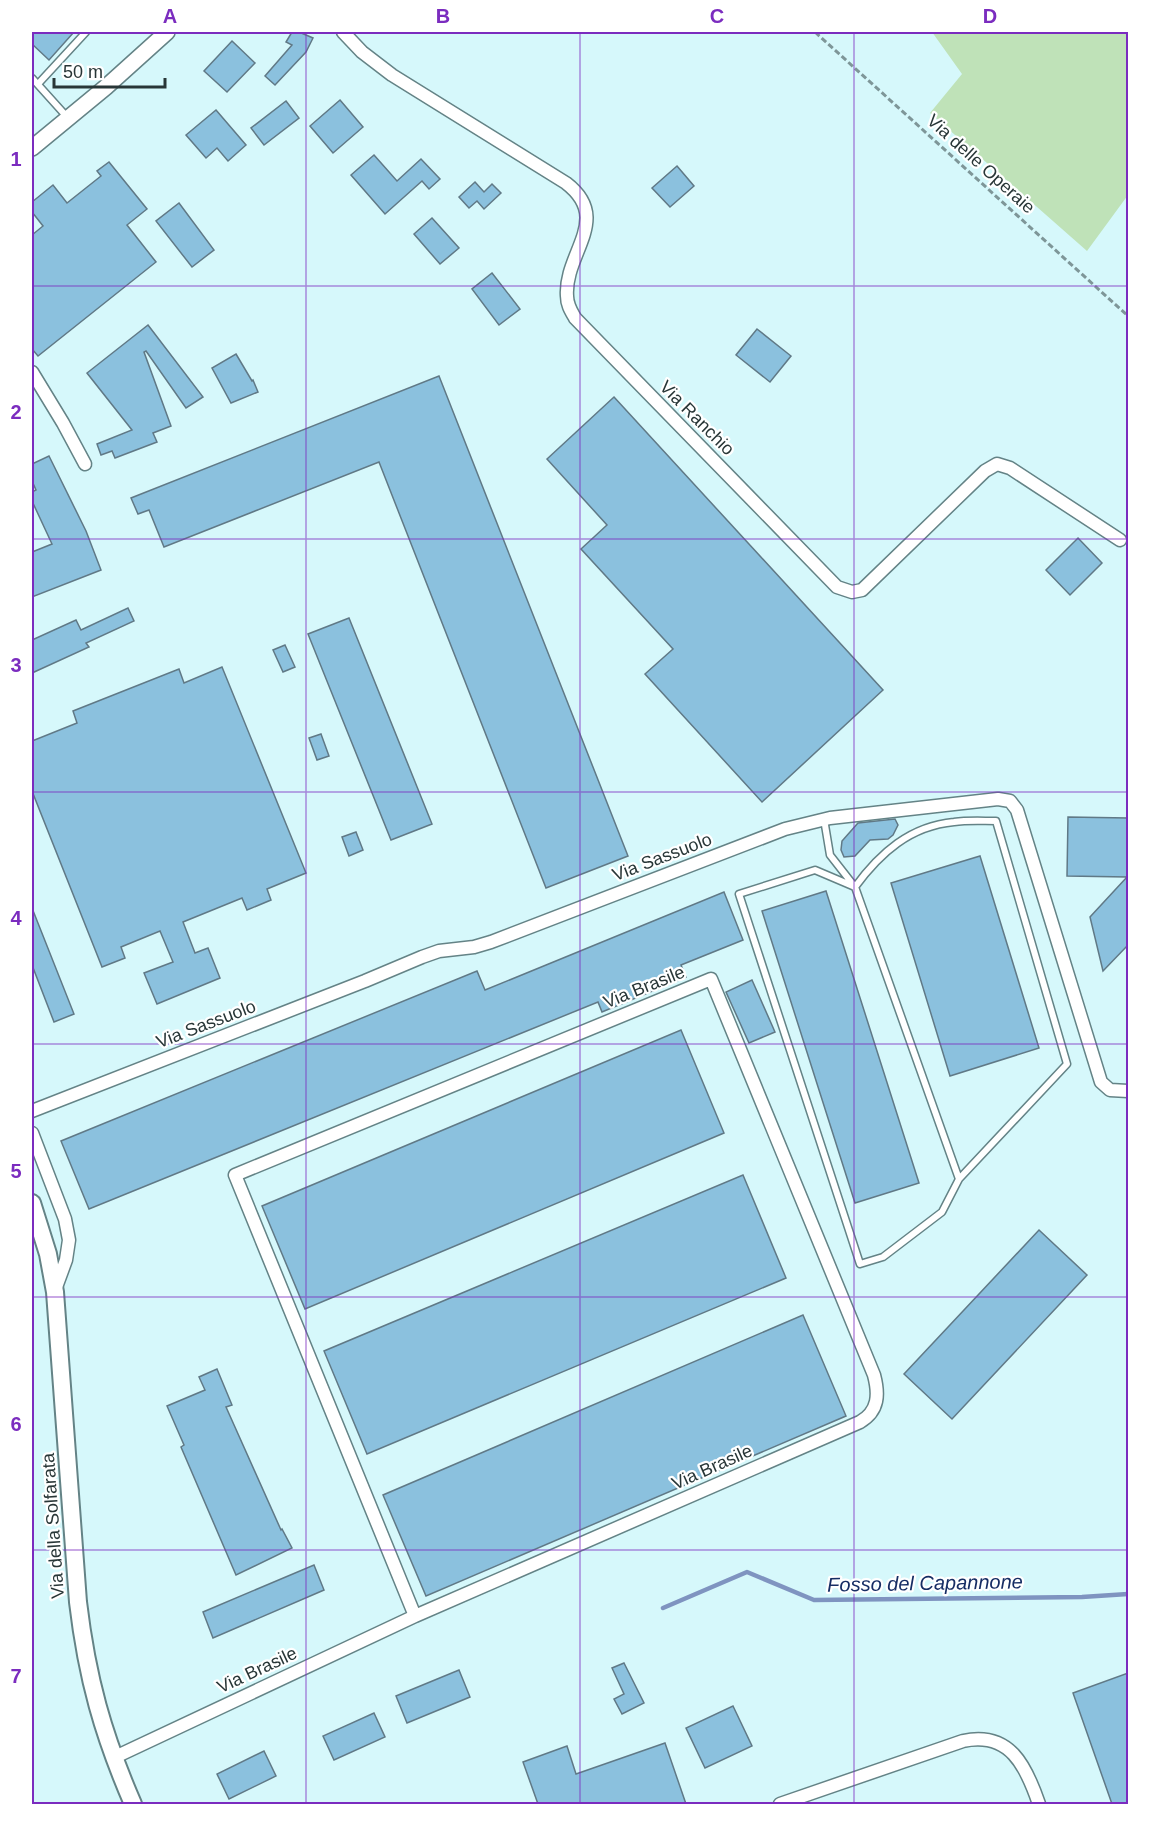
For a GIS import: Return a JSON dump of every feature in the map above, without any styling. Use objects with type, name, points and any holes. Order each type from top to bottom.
[{"type":"main road","name":"Via della Solfarata","points":[[32,1203],[48,1254],[55,1292],[78,1602],[84,1651],[94,1698],[113,1758],[133,1804]]},
{"type":"street","points":[[32,148],[106,87],[167,32]]},
{"type":"street","name":"Via Ranchio","points":[[343,32],[392,75],[566,183],[577,193],[585,204],[587,218],[567,286],[567,301],[575,318],[837,587],[852,592],[862,590],[985,471],[997,464],[1010,468],[1120,540]]},
{"type":"street","points":[[32,372],[85,464]]},
{"type":"street","name":"Via Sassuolo","points":[[32,1111],[422,957],[439,951],[474,947],[491,942],[785,829],[824,819],[998,799],[1013,804],[1017,810],[1103,1085],[1110,1090],[1128,1091]]},
{"type":"street","name":"Via Brasile","points":[[113,1758],[415,1616],[860,1422],[876,1407],[878,1393],[874,1375],[711,979],[235,1175],[415,1616]]},
{"type":"street","points":[[32,1133],[65,1219],[69,1240],[66,1260],[55,1292]]},
{"type":"street","points":[[780,1804],[963,1741],[986,1738],[997,1742],[1014,1755],[1026,1773],[1039,1804]]},
{"type":"lane","points":[[38,84],[86,32]]},
{"type":"lane","points":[[32,78],[68,118]]},
{"type":"lane","points":[[824,819],[830,855],[855,887],[959,1179]]},
{"type":"lane","points":[[996,821],[1067,1064],[959,1179],[942,1212],[883,1257],[860,1264],[739,894],[815,870],[855,887],[872,865],[914,832],[953,822],[996,821]]},
{"type":"path","name":"Via delle Operaie","points":[[815,32],[1128,315]]},
{"type":"green space","points":[[932,32],[1128,32],[1128,195],[1087,251],[930,113],[962,74]]},
{"type":"building","points":[[32,32],[74,32],[49,60],[32,44]]},
{"type":"building","points":[[292,32],[299,32],[313,38],[306,52],[275,85],[265,76],[292,45],[286,42]]},
{"type":"building","points":[[232,41],[255,63],[227,92],[204,71]]},
{"type":"building","points":[[340,100],[363,127],[333,153],[310,126]]},
{"type":"building","points":[[286,101],[299,118],[264,145],[251,128]]},
{"type":"building","points":[[216,110],[246,145],[228,161],[217,148],[206,158],[186,135]]},
{"type":"building","points":[[374,155],[397,181],[421,159],[440,179],[429,189],[422,181],[385,214],[351,175]]},
{"type":"building","points":[[109,162],[147,209],[127,225],[156,262],[38,356],[32,349],[32,235],[43,226],[32,212],[32,202],[53,185],[67,203],[101,176],[97,171]]},
{"type":"building","points":[[677,166],[694,186],[670,207],[652,188]]},
{"type":"building","points":[[475,182],[484,192],[492,184],[501,193],[484,209],[477,201],[469,208],[459,197]]},
{"type":"building","points":[[179,203],[214,250],[192,267],[156,221]]},
{"type":"building","points":[[432,218],[459,248],[440,264],[414,234]]},
{"type":"building","points":[[492,273],[520,309],[499,325],[472,289]]},
{"type":"building","points":[[148,325],[203,397],[186,408],[146,351],[144,352],[171,426],[153,433],[157,442],[115,458],[112,451],[101,455],[97,444],[132,430],[87,373]]},
{"type":"building","points":[[757,329],[791,356],[770,382],[736,355]]},
{"type":"building","points":[[236,354],[258,392],[231,403],[212,368]]},
{"type":"building","points":[[439,376],[628,856],[546,888],[379,462],[164,547],[149,510],[138,514],[131,498]]},
{"type":"building","points":[[614,397],[883,690],[762,802],[645,674],[673,649],[581,549],[607,525],[547,459]]},
{"type":"building","points":[[49,456],[86,531],[101,570],[32,597],[32,552],[52,544],[32,501],[32,492],[36,490],[32,481],[32,464]]},
{"type":"building","points":[[1078,538],[1102,563],[1070,595],[1046,570]]},
{"type":"building","points":[[128,608],[134,621],[86,643],[89,647],[32,673],[32,640],[76,620],[81,630]]},
{"type":"building","points":[[349,618],[432,824],[391,840],[308,634]]},
{"type":"building","points":[[285,645],[295,667],[283,672],[273,650]]},
{"type":"building","points":[[222,667],[306,873],[267,889],[271,900],[247,910],[242,898],[183,922],[195,953],[208,948],[220,978],[157,1004],[144,973],[173,962],[160,931],[121,947],[125,958],[102,967],[32,791],[32,741],[77,723],[73,711],[179,669],[184,683]]},
{"type":"building","points":[[321,734],[329,756],[317,760],[309,738]]},
{"type":"building","points":[[1068,817],[1128,818],[1128,945],[1103,971],[1090,917],[1127,877],[1067,876]]},
{"type":"building","points":[[895,819],[898,825],[888,839],[870,840],[855,856],[844,857],[841,850],[842,841],[858,823]]},
{"type":"building","points":[[356,832],[363,850],[349,856],[342,837]]},
{"type":"building","points":[[980,856],[1039,1048],[950,1076],[891,883]]},
{"type":"building","points":[[826,891],[919,1183],[855,1203],[762,911]]},
{"type":"building","points":[[724,892],[743,940],[681,965],[686,977],[602,1012],[598,1002],[89,1209],[61,1141],[477,971],[485,990]]},
{"type":"building","points":[[32,908],[74,1014],[54,1022],[32,965]]},
{"type":"building","points":[[752,980],[775,1032],[749,1043],[726,992]]},
{"type":"building","points":[[681,1030],[724,1133],[305,1309],[262,1206]]},
{"type":"building","points":[[743,1175],[786,1278],[367,1454],[324,1351]]},
{"type":"building","points":[[1039,1230],[1087,1275],[952,1419],[904,1374]]},
{"type":"building","points":[[803,1315],[846,1416],[426,1596],[383,1495]]},
{"type":"building","points":[[217,1369],[232,1405],[226,1407],[281,1530],[292,1548],[236,1575],[181,1447],[184,1445],[167,1406],[205,1390],[199,1377]]},
{"type":"building","points":[[314,1565],[324,1590],[213,1638],[203,1612]]},
{"type":"building","points":[[624,1663],[644,1703],[622,1714],[614,1699],[624,1694],[612,1668]]},
{"type":"building","points":[[459,1670],[470,1697],[407,1723],[396,1696]]},
{"type":"building","points":[[1128,1673],[1128,1804],[1112,1804],[1073,1693]]},
{"type":"building","points":[[733,1706],[752,1746],[705,1768],[686,1728]]},
{"type":"building","points":[[374,1713],[385,1737],[334,1760],[323,1736]]},
{"type":"building","points":[[665,1743],[686,1804],[538,1804],[523,1762],[567,1746],[576,1774]]},
{"type":"building","points":[[264,1751],[276,1776],[229,1799],[217,1774]]},
{"type":"waterway","name":"Fosso del Capannone","points":[[663,1608],[747,1572],[814,1600],[1082,1597],[1128,1594]]}]
